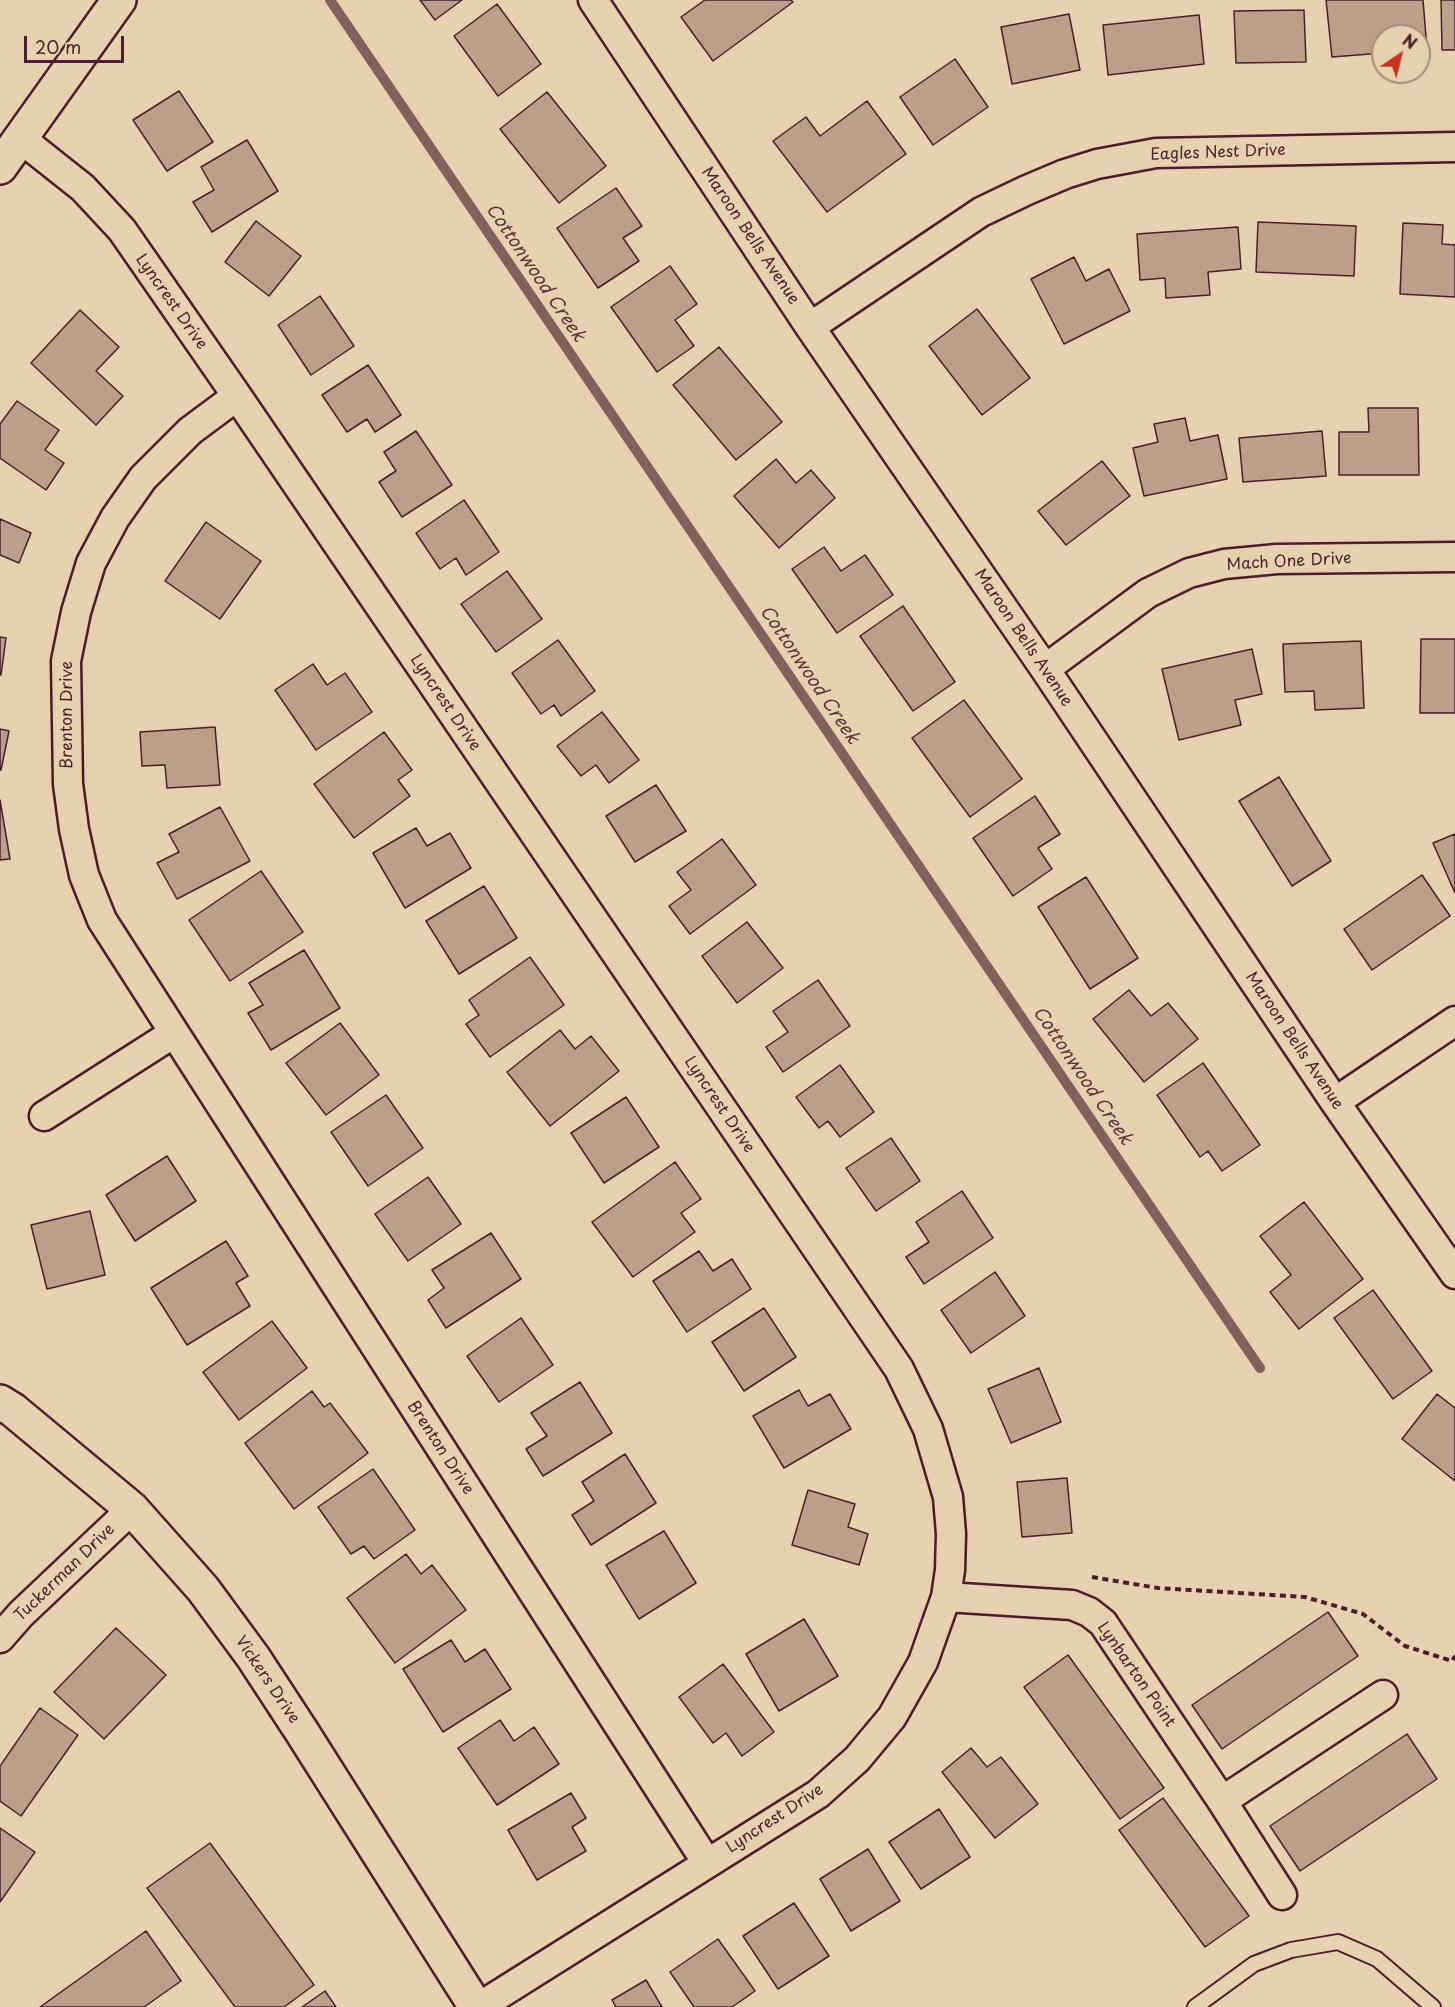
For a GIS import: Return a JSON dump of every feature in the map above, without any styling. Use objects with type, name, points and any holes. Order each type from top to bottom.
[{"type":"main road","points":[[0,167],[118,0]]},
{"type":"main road","name":"Vickers Drive","points":[[0,1402],[22,1417],[132,1509],[203,1589],[254,1657],[478,2007]]},
{"type":"street","name":"Maroon Bells Avenue","points":[[593,0],[810,327],[1045,669],[1335,1102],[1455,1274]]},
{"type":"street","name":"Lyncrest Drive","points":[[20,138],[83,188],[122,230],[237,396],[899,1369],[928,1429],[948,1497],[951,1534],[950,1570],[946,1597],[923,1662],[892,1717],[857,1759],[818,1794],[478,2007]]},
{"type":"street","name":"Eagles Nest Drive","points":[[810,327],[981,212],[1055,178],[1097,164],[1155,153],[1455,147]]},
{"type":"street","name":"Brenton Drive","points":[[237,396],[190,431],[142,478],[115,518],[91,563],[76,612],[66,661],[68,784],[74,829],[84,875],[102,920],[707,1863]]},
{"type":"street","name":"Mach One Drive","points":[[1045,669],[1149,593],[1189,573],[1224,564],[1277,560],[1455,557]]},
{"type":"street","points":[[1335,1102],[1455,1021]]},
{"type":"street","points":[[44,1116],[174,1033]]},
{"type":"street","name":"Tuckerman Drive","points":[[0,1638],[21,1614],[132,1509]]},
{"type":"street","name":"Lynbarton Point","points":[[946,1597],[1072,1605],[1089,1612],[1103,1623],[1282,1895]]},
{"type":"street","points":[[1222,1801],[1383,1695]]},
{"type":"lane","points":[[1195,2007],[1254,1964],[1291,1950],[1338,1942],[1377,1959],[1433,2007]]},
{"type":"path","points":[[1082,1577],[1104,1578],[1158,1588],[1305,1597],[1363,1614],[1405,1646],[1452,1661],[1455,1656]]},
{"type":"building","points":[[420,0],[462,0],[435,20]]},
{"type":"building","points":[[705,0],[791,0],[793,2],[713,61],[681,17]]},
{"type":"building","points":[[1326,0],[1423,0],[1425,24],[1371,24],[1371,54],[1332,57]]},
{"type":"building","points":[[1441,0],[1455,0],[1455,50],[1442,50]]},
{"type":"building","points":[[497,4],[541,64],[498,96],[454,36]]},
{"type":"building","points":[[1304,10],[1306,62],[1236,63],[1234,11]]},
{"type":"building","points":[[1069,14],[1080,70],[1012,84],[1001,27]]},
{"type":"building","points":[[1199,15],[1204,64],[1108,75],[1103,25]]},
{"type":"building","points":[[955,59],[988,107],[933,145],[900,97]]},
{"type":"building","points":[[179,91],[213,142],[167,171],[133,120]]},
{"type":"building","points":[[547,92],[606,166],[559,203],[500,129]]},
{"type":"building","points":[[867,101],[906,154],[827,212],[773,141],[806,117],[820,136]]},
{"type":"building","points":[[247,140],[278,191],[212,232],[193,202],[214,190],[201,167]]},
{"type":"building","points":[[616,188],[642,226],[623,238],[639,261],[598,288],[557,228]]},
{"type":"building","points":[[256,221],[301,256],[269,296],[225,262]]},
{"type":"building","points":[[1258,222],[1356,226],[1354,276],[1256,272]]},
{"type":"building","points":[[1403,223],[1443,225],[1442,244],[1455,245],[1455,297],[1400,294]]},
{"type":"building","points":[[1238,227],[1241,269],[1208,272],[1210,295],[1166,298],[1165,278],[1140,280],[1137,234]]},
{"type":"building","points":[[1074,257],[1086,281],[1109,269],[1130,311],[1064,344],[1031,279]]},
{"type":"building","points":[[670,266],[697,304],[675,320],[694,346],[657,372],[611,307]]},
{"type":"building","points":[[320,296],[354,346],[311,375],[278,325]]},
{"type":"building","points":[[977,309],[1030,378],[982,415],[929,346]]},
{"type":"building","points":[[80,310],[119,347],[96,371],[123,396],[96,425],[31,363]]},
{"type":"building","points":[[719,347],[782,422],[736,460],[673,385]]},
{"type":"building","points":[[368,365],[401,415],[375,432],[367,419],[347,432],[322,395]]},
{"type":"building","points":[[17,401],[59,430],[45,450],[64,463],[46,490],[0,458],[0,424]]},
{"type":"building","points":[[1368,408],[1418,408],[1419,475],[1339,475],[1339,432],[1369,432]]},
{"type":"building","points":[[1185,418],[1190,441],[1218,435],[1227,479],[1144,496],[1133,448],[1158,442],[1154,424]]},
{"type":"building","points":[[416,431],[452,485],[402,517],[379,482],[396,471],[384,452]]},
{"type":"building","points":[[1322,431],[1326,476],[1243,482],[1239,438]]},
{"type":"building","points":[[776,459],[796,483],[811,470],[835,498],[779,548],[734,496]]},
{"type":"building","points":[[1102,461],[1130,496],[1066,545],[1038,511]]},
{"type":"building","points":[[464,500],[499,552],[466,575],[456,558],[440,569],[416,533]]},
{"type":"building","points":[[0,519],[31,533],[19,563],[0,555]]},
{"type":"building","points":[[206,522],[261,561],[220,619],[165,581]]},
{"type":"building","points":[[824,547],[841,571],[865,555],[893,595],[837,633],[792,569]]},
{"type":"building","points":[[507,571],[542,619],[496,652],[461,604]]},
{"type":"building","points":[[903,606],[955,682],[913,711],[860,636]]},
{"type":"building","points":[[0,637],[6,638],[1,675],[0,675]]},
{"type":"building","points":[[1421,639],[1455,639],[1455,713],[1420,713]]},
{"type":"building","points":[[558,640],[595,691],[561,716],[554,705],[541,714],[512,673]]},
{"type":"building","points":[[1361,641],[1364,708],[1315,710],[1314,691],[1285,692],[1283,644]]},
{"type":"building","points":[[1252,649],[1262,694],[1235,700],[1241,725],[1179,740],[1162,669]]},
{"type":"building","points":[[313,664],[327,685],[345,673],[372,712],[316,750],[275,690]]},
{"type":"building","points":[[964,700],[1022,779],[970,817],[912,738]]},
{"type":"building","points":[[602,712],[639,760],[609,783],[596,765],[581,776],[557,746]]},
{"type":"building","points":[[215,727],[220,785],[167,788],[165,765],[142,766],[140,732]]},
{"type":"building","points":[[0,729],[9,731],[1,770],[0,770]]},
{"type":"building","points":[[384,732],[412,770],[398,780],[410,796],[354,838],[314,784]]},
{"type":"building","points":[[1279,777],[1331,861],[1292,886],[1239,801]]},
{"type":"building","points":[[656,785],[686,831],[635,862],[606,816]]},
{"type":"building","points":[[1035,796],[1060,834],[1038,848],[1052,869],[1013,896],[973,838]]},
{"type":"building","points":[[0,800],[10,859],[0,860]]},
{"type":"building","points":[[220,807],[250,861],[177,899],[157,863],[179,852],[169,834]]},
{"type":"building","points":[[416,828],[427,846],[450,833],[471,868],[405,908],[373,853]]},
{"type":"building","points":[[1455,834],[1455,893],[1433,843]]},
{"type":"building","points":[[722,839],[756,885],[690,934],[669,906],[691,890],[677,872]]},
{"type":"building","points":[[261,871],[303,932],[230,981],[189,920]]},
{"type":"building","points":[[1422,875],[1450,916],[1372,970],[1344,929]]},
{"type":"building","points":[[1086,877],[1138,958],[1090,989],[1038,907]]},
{"type":"building","points":[[484,886],[517,938],[459,974],[426,921]]},
{"type":"building","points":[[747,922],[783,968],[737,1003],[702,956]]},
{"type":"building","points":[[304,950],[340,1008],[271,1050],[248,1013],[263,1005],[249,983]]},
{"type":"building","points":[[530,957],[564,1005],[490,1057],[466,1024],[479,1015],[469,1000]]},
{"type":"building","points":[[818,980],[850,1026],[783,1072],[766,1047],[788,1032],[773,1011]]},
{"type":"building","points":[[1129,990],[1151,1016],[1168,1003],[1198,1039],[1144,1082],[1093,1019]]},
{"type":"building","points":[[340,1023],[379,1075],[326,1115],[286,1063]]},
{"type":"building","points":[[560,1030],[575,1049],[591,1036],[619,1071],[550,1126],[507,1072]]},
{"type":"building","points":[[1203,1063],[1260,1145],[1222,1171],[1208,1151],[1200,1157],[1157,1095]]},
{"type":"building","points":[[840,1065],[874,1112],[840,1137],[828,1121],[819,1128],[796,1097]]},
{"type":"building","points":[[386,1095],[423,1148],[368,1186],[331,1132]]},
{"type":"building","points":[[626,1097],[659,1147],[604,1183],[571,1133]]},
{"type":"building","points":[[891,1138],[920,1181],[876,1211],[846,1168]]},
{"type":"building","points":[[167,1156],[196,1201],[135,1241],[106,1195]]},
{"type":"building","points":[[675,1162],[701,1199],[681,1213],[695,1232],[633,1277],[592,1222]]},
{"type":"building","points":[[428,1177],[461,1224],[408,1261],[375,1214]]},
{"type":"building","points":[[962,1191],[993,1238],[924,1284],[906,1257],[929,1242],[916,1222]]},
{"type":"building","points":[[1304,1202],[1363,1279],[1299,1329],[1270,1292],[1291,1275],[1260,1236]]},
{"type":"building","points":[[90,1211],[105,1275],[47,1289],[31,1225]]},
{"type":"building","points":[[491,1233],[521,1279],[446,1328],[428,1300],[444,1288],[432,1270]]},
{"type":"building","points":[[226,1241],[248,1276],[236,1283],[250,1306],[187,1345],[151,1288]]},
{"type":"building","points":[[699,1251],[713,1271],[732,1259],[751,1289],[687,1332],[653,1281]]},
{"type":"building","points":[[995,1272],[1025,1316],[971,1353],[941,1310]]},
{"type":"building","points":[[1373,1290],[1432,1371],[1393,1399],[1334,1318]]},
{"type":"building","points":[[764,1308],[796,1357],[744,1391],[712,1342]]},
{"type":"building","points":[[521,1318],[553,1365],[499,1402],[467,1356]]},
{"type":"building","points":[[272,1321],[307,1368],[239,1420],[203,1372]]},
{"type":"building","points":[[1039,1368],[1061,1422],[1011,1443],[988,1389]]},
{"type":"building","points":[[580,1382],[612,1433],[543,1476],[526,1449],[547,1436],[531,1413]]},
{"type":"building","points":[[799,1390],[808,1406],[830,1394],[851,1429],[784,1468],[753,1416]]},
{"type":"building","points":[[312,1391],[324,1407],[330,1403],[368,1453],[294,1509],[245,1443]]},
{"type":"building","points":[[1437,1394],[1455,1408],[1455,1481],[1402,1439]]},
{"type":"building","points":[[625,1454],[656,1503],[591,1545],[572,1515],[594,1501],[582,1482]]},
{"type":"building","points":[[373,1469],[415,1530],[374,1559],[364,1546],[351,1554],[318,1507]]},
{"type":"building","points":[[1067,1478],[1072,1533],[1022,1537],[1017,1482]]},
{"type":"building","points":[[808,1490],[855,1504],[848,1527],[868,1534],[859,1565],[792,1545]]},
{"type":"building","points":[[664,1531],[696,1583],[639,1619],[606,1565]]},
{"type":"building","points":[[406,1554],[421,1574],[432,1565],[466,1610],[395,1663],[347,1598]]},
{"type":"building","points":[[1328,1612],[1358,1656],[1222,1749],[1192,1705]]},
{"type":"building","points":[[804,1619],[838,1676],[779,1711],[746,1654]]},
{"type":"building","points":[[116,1628],[166,1675],[104,1739],[54,1692]]},
{"type":"building","points":[[451,1640],[465,1662],[485,1649],[511,1689],[443,1732],[403,1669]]},
{"type":"building","points":[[1068,1655],[1164,1788],[1120,1819],[1024,1687]]},
{"type":"building","points":[[723,1664],[774,1732],[742,1756],[726,1733],[713,1743],[679,1697]]},
{"type":"building","points":[[40,1708],[78,1735],[21,1816],[0,1801],[0,1766]]},
{"type":"building","points":[[500,1720],[514,1741],[534,1727],[559,1764],[497,1805],[458,1748]]},
{"type":"building","points":[[1407,1734],[1437,1779],[1300,1871],[1270,1826]]},
{"type":"building","points":[[971,1748],[987,1767],[1001,1757],[1038,1804],[995,1838],[942,1772]]},
{"type":"building","points":[[571,1793],[586,1818],[572,1827],[586,1851],[537,1880],[508,1830]]},
{"type":"building","points":[[1163,1798],[1249,1916],[1205,1947],[1119,1830]]},
{"type":"building","points":[[939,1809],[970,1857],[921,1889],[889,1842]]},
{"type":"building","points":[[0,1828],[35,1852],[0,1902]]},
{"type":"building","points":[[210,1843],[314,1985],[284,2007],[235,2007],[147,1888]]},
{"type":"building","points":[[868,1849],[900,1901],[851,1931],[820,1879]]},
{"type":"building","points":[[794,1903],[829,1956],[778,1989],[743,1936]]},
{"type":"building","points":[[146,1931],[181,1981],[144,2007],[40,2007]]},
{"type":"building","points":[[718,1939],[755,1991],[732,2007],[694,2007],[670,1972]]},
{"type":"building","points":[[646,1980],[662,2007],[616,2007],[612,2000]]},
{"type":"building","points":[[325,1991],[336,2007],[302,2007]]},
{"type":"waterway","name":"Cottonwood Creek","points":[[330,0],[1260,1368]]}]
